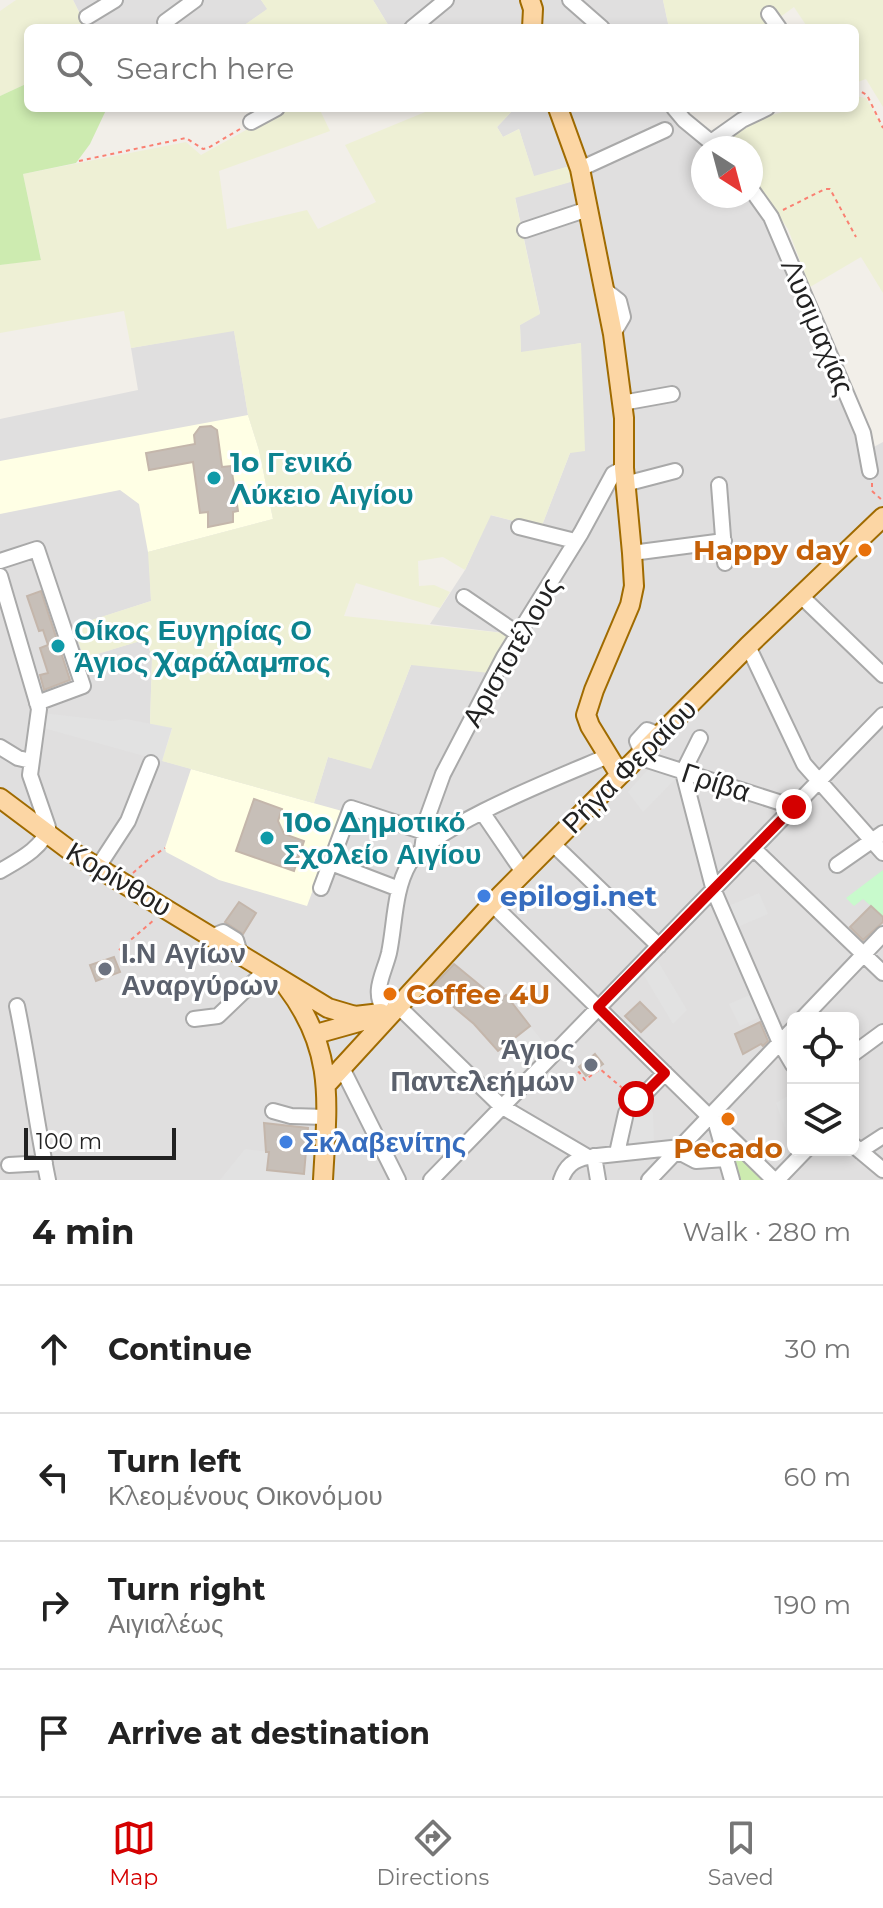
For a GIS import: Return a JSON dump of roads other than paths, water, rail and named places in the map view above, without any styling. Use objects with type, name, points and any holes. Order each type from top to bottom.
[{"type":"main road","points":[[530,0],[532,24]]},
{"type":"main road","points":[[563,112],[580,169],[605,290],[622,403],[634,586],[630,605],[586,715],[620,775]]},
{"type":"main road","name":"Ρήγα Φεραίου","points":[[331,1076],[523,872],[748,646],[883,517]]},
{"type":"main road","name":"Κορίνθου","points":[[0,798],[98,867],[328,1008],[355,1016],[387,1013]]},
{"type":"main road","name":"Κορίνθου","points":[[283,981],[322,1037]]},
{"type":"main road","points":[[302,991],[322,1037],[331,1076],[323,1180]]},
{"type":"main road","points":[[322,1037],[363,1031],[387,1013]]},
{"type":"street","points":[[87,17],[115,0]]},
{"type":"street","points":[[165,22],[195,0]]},
{"type":"street","points":[[417,24],[446,0]]},
{"type":"street","points":[[570,0],[597,24]]},
{"type":"street","points":[[769,14],[776,24]]},
{"type":"street","points":[[251,122],[270,112]]},
{"type":"street","points":[[678,112],[705,136]]},
{"type":"street","points":[[725,136],[742,120],[759,112]]},
{"type":"street","points":[[580,169],[665,130]]},
{"type":"street","name":"Λυσιμαχίας","points":[[763,206],[771,217],[863,433],[870,471]]},
{"type":"street","points":[[525,230],[588,209]]},
{"type":"street","points":[[622,403],[672,394]]},
{"type":"street","points":[[625,476],[675,471]]},
{"type":"street","name":"Αριστοτέλους","points":[[422,850],[433,797],[443,774],[518,634],[613,474],[625,476]]},
{"type":"street","points":[[719,485],[725,563]]},
{"type":"street","points":[[519,527],[575,541]]},
{"type":"street","points":[[632,553],[724,541]]},
{"type":"street","points":[[0,561],[37,549],[83,686],[37,703]]},
{"type":"street","points":[[0,576],[39,709],[30,775],[45,814],[47,834],[32,850],[0,871]]},
{"type":"street","points":[[801,596],[883,675]]},
{"type":"street","points":[[464,597],[518,634]]},
{"type":"street","points":[[748,646],[804,764],[878,836],[883,853]]},
{"type":"street","points":[[431,1180],[883,715]]},
{"type":"street","points":[[700,738],[683,772],[714,891],[787,1055]]},
{"type":"street","points":[[0,747],[18,758],[31,761]]},
{"type":"street","name":"Γρίβα","points":[[640,755],[794,807]]},
{"type":"street","points":[[598,1180],[591,1156],[501,1106],[387,1013],[378,993],[389,953],[399,889],[408,866],[422,850],[482,812],[608,756]]},
{"type":"street","points":[[98,867],[128,821],[151,763]]},
{"type":"street","points":[[321,888],[351,808],[424,832]]},
{"type":"street","points":[[482,812],[523,872]]},
{"type":"street","points":[[837,865],[878,836]]},
{"type":"street","points":[[552,843],[659,946]]},
{"type":"street","points":[[754,849],[883,973]]},
{"type":"street","points":[[331,863],[399,889]]},
{"type":"street","points":[[492,904],[776,1180],[800,1156]]},
{"type":"street","points":[[809,1012],[883,934]]},
{"type":"street","points":[[194,1019],[218,1016],[265,971]]},
{"type":"street","points":[[17,1006],[48,1180]]},
{"type":"street","points":[[859,1050],[883,1032]]},
{"type":"street","points":[[649,1180],[713,1120],[787,1035]]},
{"type":"street","points":[[617,1153],[625,1116],[665,1073]]},
{"type":"street","points":[[331,1076],[398,1180]]},
{"type":"street","points":[[273,1111],[291,1116],[326,1117]]},
{"type":"street","points":[[713,1120],[732,1180]]},
{"type":"street","points":[[859,1147],[883,1136]]},
{"type":"street","points":[[561,1180],[566,1168],[577,1159],[591,1156],[679,1149],[696,1161],[726,1159]]},
{"type":"street","points":[[859,1150],[883,1170]]},
{"type":"street","points":[[9,1165],[45,1163]]},
{"type":"place","name":"1o Γενικό Λύκειο Αιγίου","points":[[214,478]]},
{"type":"place","name":"Happy day","points":[[865,550]]},
{"type":"place","name":"Οίκος Ευγηρίας Ο Άγιος Χαράλαμπος","points":[[58,646]]},
{"type":"place","name":"10o Δημοτικό Σχολείο Αιγίου","points":[[267,838]]},
{"type":"place","name":"epilogi.net","points":[[484,896]]},
{"type":"place","name":"Ι.Ν Αγίων Αναργύρων","points":[[105,969]]},
{"type":"place","name":"Coffee 4U","points":[[390,994]]},
{"type":"place","name":"Άγιος Παντελεήμων","points":[[591,1065]]},
{"type":"place","name":"Pecado","points":[[728,1119]]},
{"type":"place","name":"Σκλαβενίτης","points":[[286,1142]]}]
